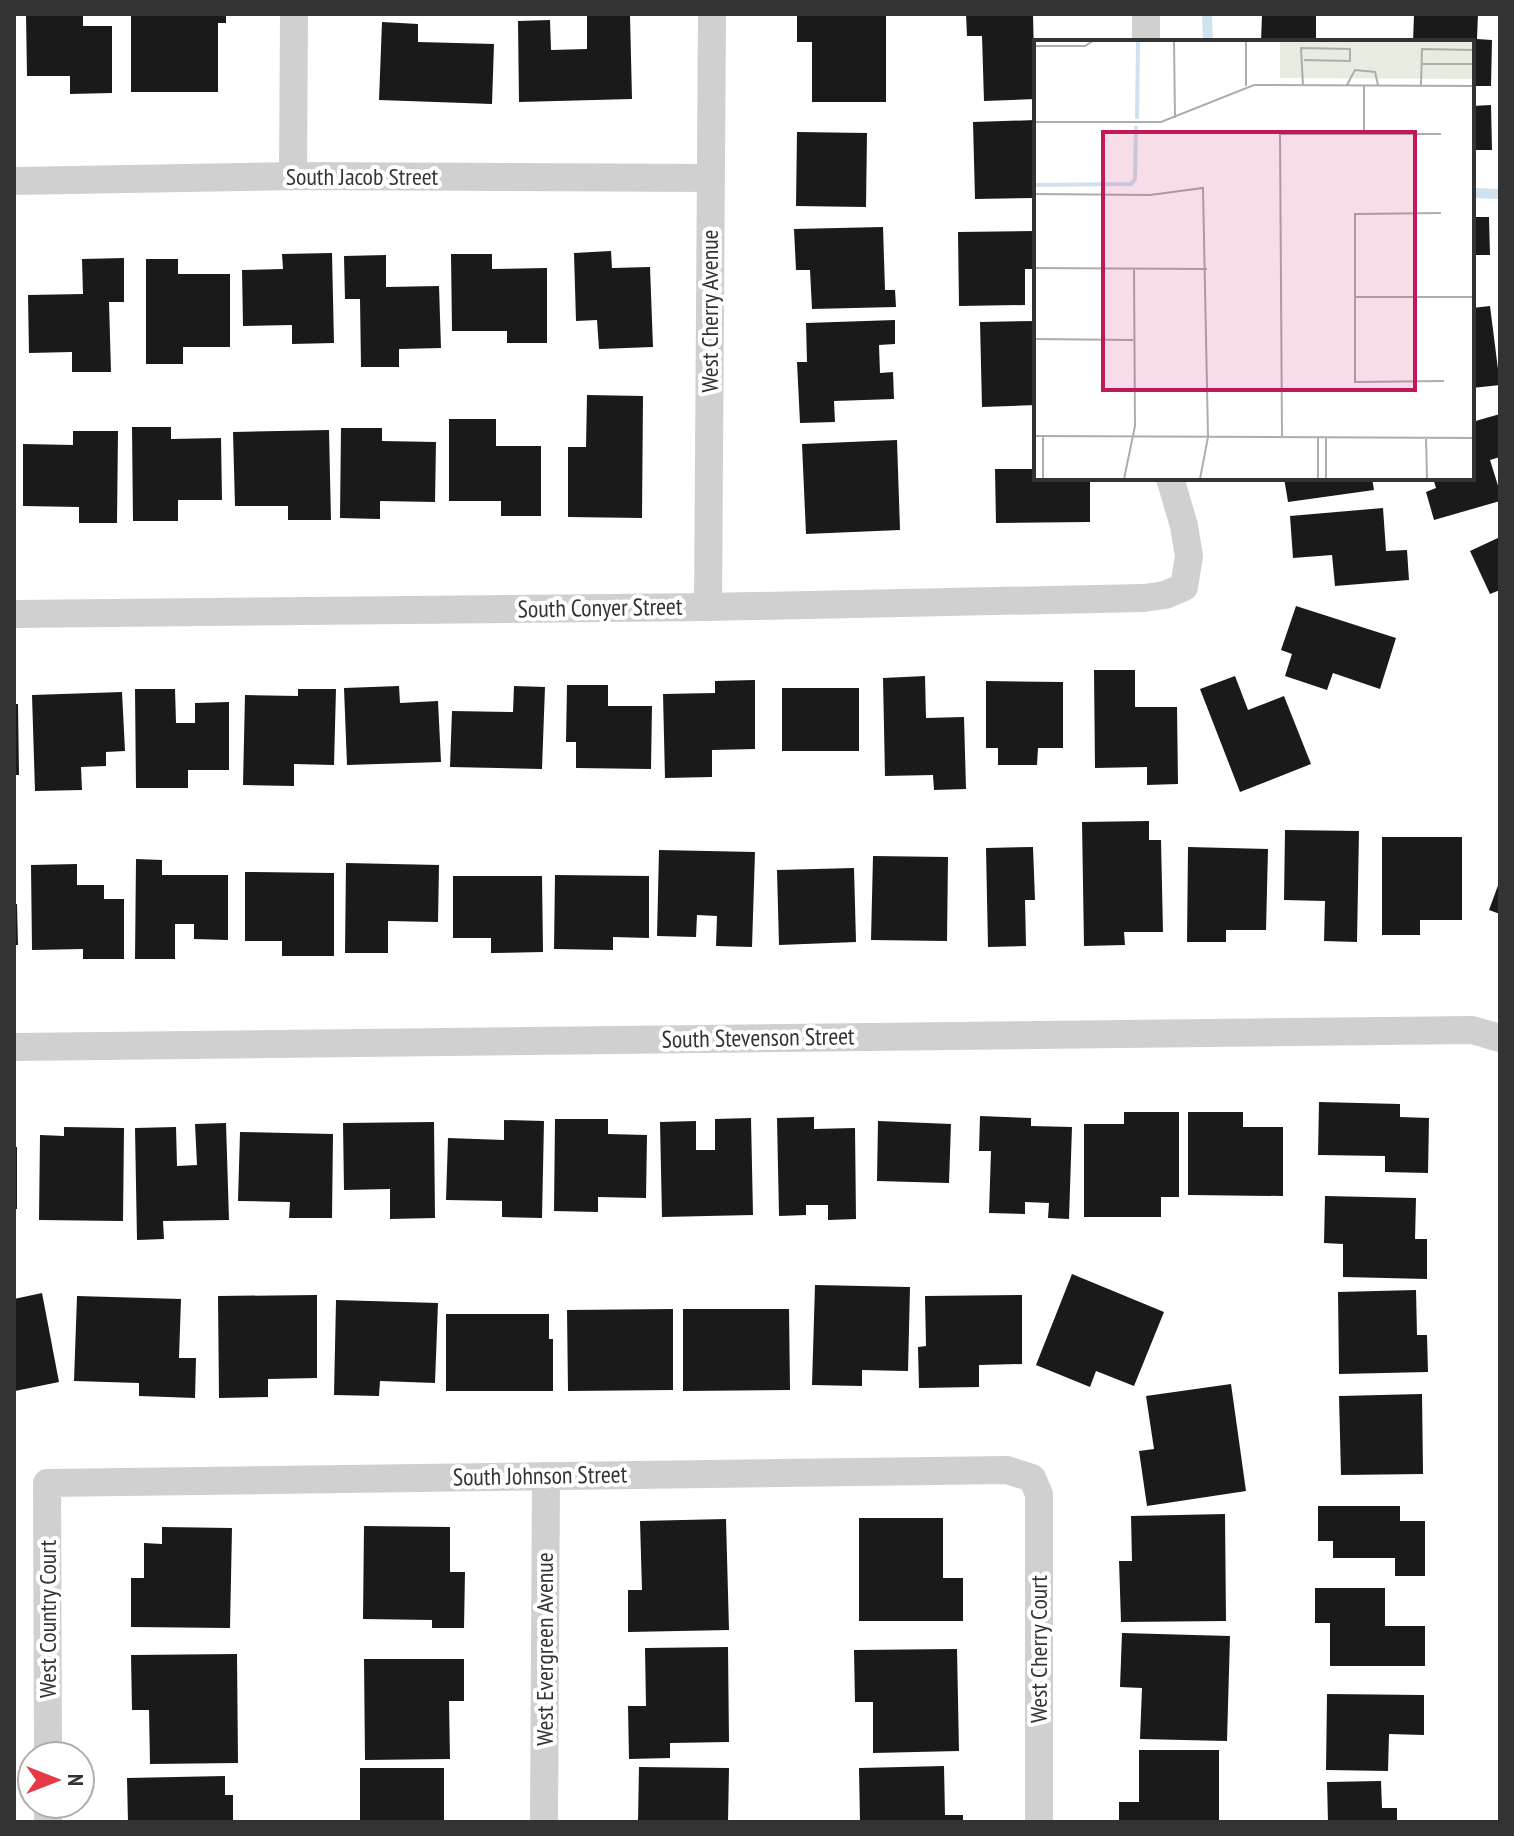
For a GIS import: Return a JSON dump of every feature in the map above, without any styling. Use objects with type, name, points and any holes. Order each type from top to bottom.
[{"type":"street","points":[[293,176],[294,14]]},
{"type":"street","name":"West Cherry Avenue","points":[[708,607],[712,14]]},
{"type":"street","points":[[1146,14],[1146,40]]},
{"type":"street","name":"South Jacob Street","points":[[14,181],[293,176],[711,178]]},
{"type":"street","name":"South Conyer Street","points":[[14,614],[708,607],[1144,598],[1165,595],[1184,587],[1189,556],[1171,480]]},
{"type":"street","name":"South Stevenson Street","points":[[14,1047],[1472,1030],[1500,1038]]},
{"type":"street","name":"South Johnson Street","points":[[47,1483],[1007,1470],[1032,1478]]},
{"type":"street","name":"West Evergreen Avenue","points":[[544,1822],[546,1476]]},
{"type":"street","name":"West Cherry Court","points":[[1032,1478],[1039,1494],[1039,1822]]},
{"type":"street","name":"West Country Court","points":[[47,1483],[48,1740]]},
{"type":"building","points":[[26,14],[83,14],[83,26],[112,26],[112,93],[70,94],[70,76],[27,76]]},
{"type":"building","points":[[131,14],[226,14],[226,23],[218,23],[218,92],[131,92]]},
{"type":"building","points":[[797,14],[886,14],[886,102],[812,102],[812,42],[797,42]]},
{"type":"building","points":[[966,14],[1033,14],[1034,99],[984,101],[982,36],[967,36]]},
{"type":"building","points":[[1262,14],[1316,14],[1316,40],[1261,40]]},
{"type":"building","points":[[1414,14],[1478,14],[1477,39],[1492,40],[1491,86],[1474,86],[1474,40],[1413,40]]},
{"type":"building","points":[[630,15],[632,99],[519,102],[518,21],[550,20],[551,50],[587,49],[587,16]]},
{"type":"building","points":[[382,22],[418,24],[418,42],[494,44],[492,104],[379,100]]},
{"type":"building","points":[[1491,105],[1492,150],[1474,150],[1474,106]]},
{"type":"building","points":[[1034,120],[1034,198],[975,199],[973,122]]},
{"type":"building","points":[[797,132],[867,133],[866,207],[796,206]]},
{"type":"building","points":[[1474,217],[1489,217],[1490,255],[1475,255],[1475,298]]},
{"type":"building","points":[[883,227],[885,290],[895,290],[896,307],[812,309],[810,270],[796,270],[794,229]]},
{"type":"building","points":[[1034,231],[1034,269],[1025,269],[1025,305],[959,306],[958,232]]},
{"type":"building","points":[[611,251],[612,268],[650,267],[653,347],[599,349],[597,320],[576,321],[574,253]]},
{"type":"building","points":[[332,253],[334,343],[292,344],[292,325],[243,326],[242,270],[283,269],[282,254]]},
{"type":"building","points":[[451,254],[492,254],[492,269],[547,268],[547,343],[507,343],[507,331],[452,331]]},
{"type":"building","points":[[386,255],[386,287],[439,286],[441,348],[399,349],[399,367],[361,367],[360,299],[345,299],[344,256]]},
{"type":"building","points":[[124,258],[124,302],[109,302],[111,372],[72,372],[72,352],[29,353],[28,295],[83,294],[82,259]]},
{"type":"building","points":[[146,259],[178,259],[178,274],[230,274],[230,347],[183,347],[183,364],[146,364]]},
{"type":"building","points":[[1490,306],[1500,385],[1474,388],[1474,308]]},
{"type":"building","points":[[895,320],[895,344],[879,345],[880,373],[893,372],[894,399],[834,401],[835,422],[800,423],[797,362],[807,362],[806,323]]},
{"type":"building","points":[[1034,321],[1034,405],[982,407],[980,322]]},
{"type":"building","points":[[587,395],[643,396],[642,518],[568,517],[568,447],[586,447]]},
{"type":"building","points":[[1500,414],[1500,457],[1490,460],[1500,501],[1434,520],[1426,492],[1436,488],[1434,480],[1474,480],[1474,421]]},
{"type":"building","points":[[449,419],[496,419],[496,446],[541,446],[541,516],[501,516],[501,501],[449,501]]},
{"type":"building","points":[[132,427],[171,427],[171,439],[221,438],[222,500],[178,500],[178,521],[133,521]]},
{"type":"building","points":[[341,428],[382,428],[382,441],[436,442],[435,502],[380,501],[380,519],[340,518]]},
{"type":"building","points":[[329,430],[331,520],[288,520],[288,506],[235,506],[233,432]]},
{"type":"building","points":[[73,431],[118,431],[117,523],[79,523],[79,507],[23,506],[23,444],[73,445]]},
{"type":"building","points":[[897,440],[900,530],[806,534],[802,444]]},
{"type":"building","points":[[995,469],[1034,469],[1034,480],[1090,480],[1090,522],[996,523]]},
{"type":"building","points":[[1284,480],[1372,480],[1374,490],[1288,502]]},
{"type":"building","points":[[1383,508],[1386,551],[1407,550],[1409,580],[1335,586],[1332,555],[1293,558],[1290,516]]},
{"type":"building","points":[[1500,537],[1500,590],[1490,594],[1470,551]]},
{"type":"building","points":[[1296,606],[1396,638],[1380,689],[1333,673],[1327,690],[1285,676],[1292,654],[1281,650]]},
{"type":"building","points":[[1094,670],[1135,670],[1135,707],[1177,707],[1178,784],[1147,785],[1147,767],[1095,768]]},
{"type":"building","points":[[925,676],[926,718],[964,717],[966,789],[934,790],[933,775],[885,776],[883,678]]},
{"type":"building","points":[[1235,676],[1248,710],[1284,696],[1311,764],[1240,792],[1200,689]]},
{"type":"building","points":[[755,680],[755,749],[712,750],[712,777],[665,778],[663,694],[715,693],[715,681]]},
{"type":"building","points":[[986,681],[1063,682],[1063,748],[1038,748],[1037,765],[998,765],[998,748],[986,748]]},
{"type":"building","points":[[567,685],[608,685],[608,706],[652,706],[651,769],[576,768],[576,742],[566,742]]},
{"type":"building","points":[[399,686],[400,703],[438,701],[441,762],[347,765],[344,688]]},
{"type":"building","points":[[514,686],[545,687],[542,769],[450,767],[452,711],[513,712]]},
{"type":"building","points":[[782,688],[859,688],[859,751],[782,751]]},
{"type":"building","points":[[135,689],[175,689],[176,723],[195,723],[195,703],[229,702],[229,770],[188,770],[188,788],[136,788]]},
{"type":"building","points":[[298,689],[336,689],[334,765],[294,764],[294,786],[243,785],[245,695],[298,696]]},
{"type":"building","points":[[122,692],[125,751],[106,752],[106,766],[81,767],[82,790],[35,791],[32,695]]},
{"type":"building","points":[[14,704],[18,704],[19,775],[14,775]]},
{"type":"building","points":[[1149,821],[1149,840],[1161,840],[1163,932],[1124,932],[1125,945],[1084,946],[1082,822]]},
{"type":"building","points":[[1285,830],[1359,831],[1357,942],[1324,941],[1325,901],[1284,900]]},
{"type":"building","points":[[1382,837],[1462,837],[1462,920],[1420,920],[1420,935],[1382,935]]},
{"type":"building","points":[[1033,847],[1035,900],[1025,900],[1026,946],[988,947],[986,848]]},
{"type":"building","points":[[1188,847],[1268,849],[1266,930],[1226,930],[1226,942],[1187,942]]},
{"type":"building","points":[[659,850],[755,852],[752,947],[716,946],[717,916],[697,915],[696,937],[657,936]]},
{"type":"building","points":[[873,856],[948,857],[947,941],[871,940]]},
{"type":"building","points":[[136,859],[162,860],[162,875],[228,875],[228,940],[194,939],[194,924],[175,924],[175,959],[135,959]]},
{"type":"building","points":[[346,863],[439,865],[438,922],[388,921],[388,953],[345,953]]},
{"type":"building","points":[[77,864],[77,885],[104,885],[104,899],[124,899],[124,959],[83,959],[83,949],[32,950],[31,865]]},
{"type":"building","points":[[854,868],[856,942],[779,945],[777,870]]},
{"type":"building","points":[[245,872],[334,873],[334,956],[282,956],[282,941],[245,941]]},
{"type":"building","points":[[555,875],[649,876],[649,938],[613,937],[613,950],[554,949]]},
{"type":"building","points":[[453,876],[542,876],[543,952],[491,953],[491,938],[453,938]]},
{"type":"building","points":[[1500,880],[1500,914],[1489,910]]},
{"type":"building","points":[[14,904],[17,904],[18,945],[14,945]]},
{"type":"building","points":[[1319,1102],[1400,1104],[1400,1117],[1429,1118],[1428,1173],[1385,1172],[1385,1156],[1318,1155]]},
{"type":"building","points":[[1124,1112],[1179,1112],[1179,1197],[1161,1197],[1161,1217],[1084,1217],[1084,1124],[1124,1124]]},
{"type":"building","points":[[1188,1112],[1243,1112],[1243,1127],[1283,1127],[1283,1196],[1188,1195]]},
{"type":"building","points":[[980,1116],[1031,1118],[1031,1126],[1072,1127],[1069,1219],[1048,1218],[1049,1203],[1025,1202],[1025,1214],[989,1213],[991,1151],[979,1151]]},
{"type":"building","points":[[814,1117],[814,1129],[855,1128],[856,1219],[828,1220],[828,1205],[806,1205],[806,1215],[779,1216],[777,1118]]},
{"type":"building","points":[[751,1118],[753,1215],[662,1217],[660,1122],[696,1121],[696,1150],[715,1150],[715,1119]]},
{"type":"building","points":[[555,1119],[608,1119],[608,1134],[647,1135],[646,1198],[598,1197],[598,1212],[554,1211]]},
{"type":"building","points":[[504,1120],[544,1121],[542,1218],[502,1217],[502,1201],[446,1200],[448,1138],[504,1140]]},
{"type":"building","points":[[878,1121],[951,1124],[949,1183],[877,1181]]},
{"type":"building","points":[[434,1122],[435,1218],[390,1219],[390,1189],[344,1190],[343,1123]]},
{"type":"building","points":[[226,1123],[229,1220],[163,1221],[164,1239],[137,1240],[135,1128],[176,1127],[177,1166],[197,1165],[195,1124]]},
{"type":"building","points":[[64,1127],[124,1128],[123,1221],[39,1220],[40,1135],[64,1136]]},
{"type":"building","points":[[240,1132],[333,1134],[332,1218],[289,1218],[290,1202],[238,1201]]},
{"type":"building","points":[[14,1147],[17,1147],[17,1209],[14,1209]]},
{"type":"building","points":[[1325,1196],[1416,1198],[1415,1239],[1427,1239],[1427,1279],[1343,1277],[1343,1244],[1324,1243]]},
{"type":"building","points":[[1072,1274],[1164,1312],[1134,1386],[1096,1371],[1090,1387],[1036,1365]]},
{"type":"building","points":[[815,1285],[910,1287],[908,1371],[862,1370],[862,1386],[812,1385]]},
{"type":"building","points":[[1416,1290],[1417,1335],[1427,1335],[1428,1372],[1339,1374],[1338,1292]]},
{"type":"building","points":[[42,1293],[59,1382],[15,1391],[14,1299]]},
{"type":"building","points":[[317,1295],[317,1378],[268,1379],[268,1397],[219,1398],[218,1296]]},
{"type":"building","points":[[1022,1295],[1022,1364],[979,1365],[979,1387],[919,1388],[918,1347],[926,1346],[925,1296]]},
{"type":"building","points":[[77,1296],[181,1299],[179,1358],[196,1358],[195,1398],[139,1396],[139,1383],[74,1381]]},
{"type":"building","points":[[336,1300],[438,1303],[435,1383],[380,1381],[379,1396],[334,1395]]},
{"type":"building","points":[[673,1309],[673,1390],[568,1391],[567,1310]]},
{"type":"building","points":[[683,1309],[789,1309],[790,1390],[683,1391]]},
{"type":"building","points":[[446,1314],[549,1314],[549,1339],[553,1339],[553,1391],[446,1391]]},
{"type":"building","points":[[1231,1384],[1246,1491],[1147,1506],[1139,1451],[1154,1449],[1146,1396]]},
{"type":"building","points":[[1422,1394],[1423,1474],[1341,1475],[1339,1396]]},
{"type":"building","points":[[1318,1506],[1400,1506],[1400,1521],[1425,1521],[1425,1576],[1395,1576],[1395,1558],[1333,1558],[1333,1541],[1318,1541]]},
{"type":"building","points":[[1225,1514],[1226,1621],[1121,1622],[1119,1561],[1132,1561],[1131,1516]]},
{"type":"building","points":[[859,1518],[943,1518],[943,1578],[963,1578],[963,1621],[859,1621]]},
{"type":"building","points":[[726,1519],[729,1630],[628,1632],[628,1590],[642,1590],[640,1521]]},
{"type":"building","points":[[364,1526],[450,1527],[450,1572],[465,1572],[464,1628],[432,1628],[432,1620],[363,1619]]},
{"type":"building","points":[[162,1527],[232,1528],[230,1628],[131,1627],[131,1578],[144,1578],[144,1543],[162,1544]]},
{"type":"building","points":[[1315,1588],[1385,1588],[1385,1626],[1425,1626],[1425,1666],[1330,1666],[1330,1623],[1315,1623]]},
{"type":"building","points":[[1122,1633],[1230,1636],[1227,1741],[1140,1739],[1142,1688],[1120,1687]]},
{"type":"building","points":[[728,1647],[729,1742],[670,1743],[670,1758],[629,1759],[628,1706],[646,1706],[645,1648]]},
{"type":"building","points":[[957,1649],[959,1751],[873,1753],[873,1702],[855,1702],[854,1650]]},
{"type":"building","points":[[237,1654],[238,1763],[150,1764],[149,1710],[132,1710],[131,1655]]},
{"type":"building","points":[[364,1659],[464,1659],[464,1701],[449,1701],[450,1759],[365,1760]]},
{"type":"building","points":[[1327,1694],[1424,1695],[1424,1735],[1389,1734],[1388,1771],[1326,1770]]},
{"type":"building","points":[[1139,1750],[1219,1750],[1219,1822],[1119,1822],[1119,1802],[1139,1802]]},
{"type":"building","points":[[944,1766],[945,1815],[963,1815],[963,1822],[860,1822],[859,1768]]},
{"type":"building","points":[[639,1767],[729,1768],[728,1822],[638,1822]]},
{"type":"building","points":[[360,1768],[444,1768],[444,1822],[360,1822]]},
{"type":"building","points":[[225,1776],[225,1795],[233,1795],[233,1822],[128,1822],[127,1778]]},
{"type":"building","points":[[1381,1781],[1382,1808],[1397,1808],[1397,1822],[1328,1822],[1327,1782]]},
{"type":"waterway","points":[[1207,14],[1208,40]]},
{"type":"waterway","points":[[1474,193],[1500,194]]}]
